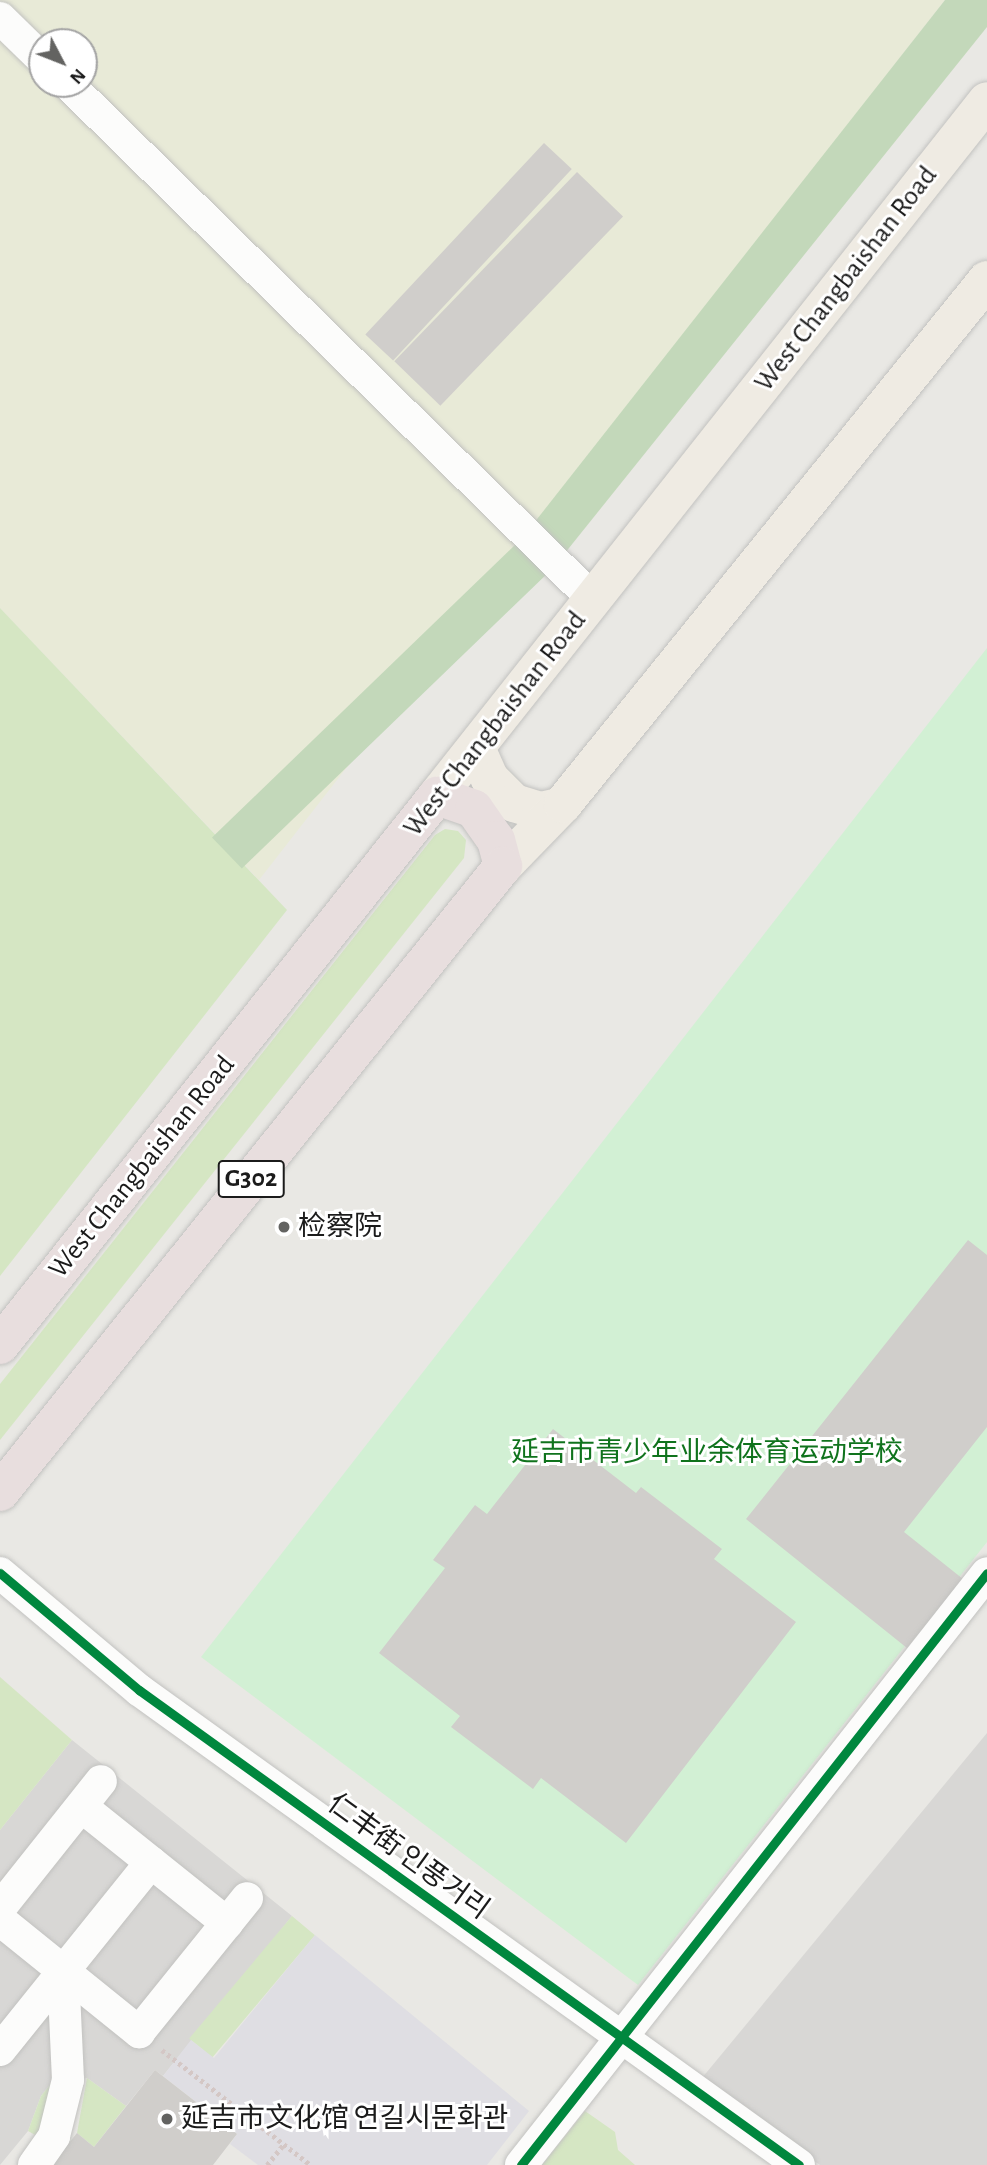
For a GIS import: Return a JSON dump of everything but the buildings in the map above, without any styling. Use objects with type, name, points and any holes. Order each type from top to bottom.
[{"type":"highway","points":[[437,796],[474,809],[496,840],[503,866]]},
{"type":"highway","name":"West Changbaishan Road","points":[[0,1345],[437,796]]},
{"type":"highway","name":"G302","points":[[0,1492],[503,866]]},
{"type":"main road","name":"West Changbaishan Road","points":[[437,796],[987,100]]},
{"type":"main road","points":[[503,866],[559,807],[987,280]]},
{"type":"main road","points":[[476,748],[490,779],[514,803],[541,811],[559,807]]},
{"type":"street","points":[[0,18],[28,45]]},
{"type":"street","points":[[82,98],[593,599]]},
{"type":"street","name":"仁丰街 인풍거리","points":[[0,1573],[139,1690],[799,2165]]},
{"type":"street","points":[[521,2165],[987,1573]]},
{"type":"street","points":[[0,1908],[102,1781]]},
{"type":"street","points":[[82,1807],[227,1923]]},
{"type":"street","points":[[0,2050],[151,1862]]},
{"type":"street","points":[[0,1920],[139,2032],[247,1898]]},
{"type":"street","points":[[34,2165],[54,2136],[68,2080],[63,1970]]},
{"type":"path","points":[[139,2032],[311,2165]]},
{"type":"path","points":[[267,2165],[284,2144]]},
{"type":"shaded area","points":[[987,1733],[987,2165],[820,2165],[697,2084]]},
{"type":"shaded area","points":[[72,1740],[292,1916],[163,2076],[155,2070],[126,2106],[87,2078],[52,2082],[41,2096],[28,2131],[0,2165],[0,1830]]},
{"type":"shaded area","points":[[315,1935],[529,2111],[487,2165],[258,2165],[230,2144],[237,2134],[163,2076],[191,2040],[214,2058]]},
{"type":"green space","points":[[0,0],[945,0],[259,880],[0,608]]},
{"type":"green space","points":[[945,0],[987,0],[987,27],[565,553],[534,523]]},
{"type":"green space","points":[[517,543],[547,574],[242,868],[212,838]]},
{"type":"green space","points":[[0,608],[287,910],[0,1276]]},
{"type":"green space","name":"延吉市青少年业余体育运动学校","points":[[987,648],[987,1542],[638,1985],[201,1657]]},
{"type":"green space","points":[[445,829],[458,831],[466,840],[464,858],[0,1440],[0,1384],[435,835]]},
{"type":"green space","points":[[0,1677],[72,1740],[0,1830]]},
{"type":"green space","points":[[292,1916],[315,1935],[212,2058],[189,2039]]},
{"type":"green space","points":[[87,2078],[126,2106],[94,2147],[77,2133]]},
{"type":"green space","points":[[52,2082],[37,2136],[28,2131],[41,2096]]},
{"type":"green space","points":[[585,2111],[615,2132],[618,2150],[635,2165],[542,2165]]},
{"type":"cycle path","points":[[0,1573],[139,1690],[799,2165]]},
{"type":"cycle path","points":[[521,2165],[987,1573]]},
{"type":"place","name":"检察院","points":[[284,1227]]},
{"type":"place","name":"延吉市文化馆 연길시문화관","points":[[167,2119]]}]
